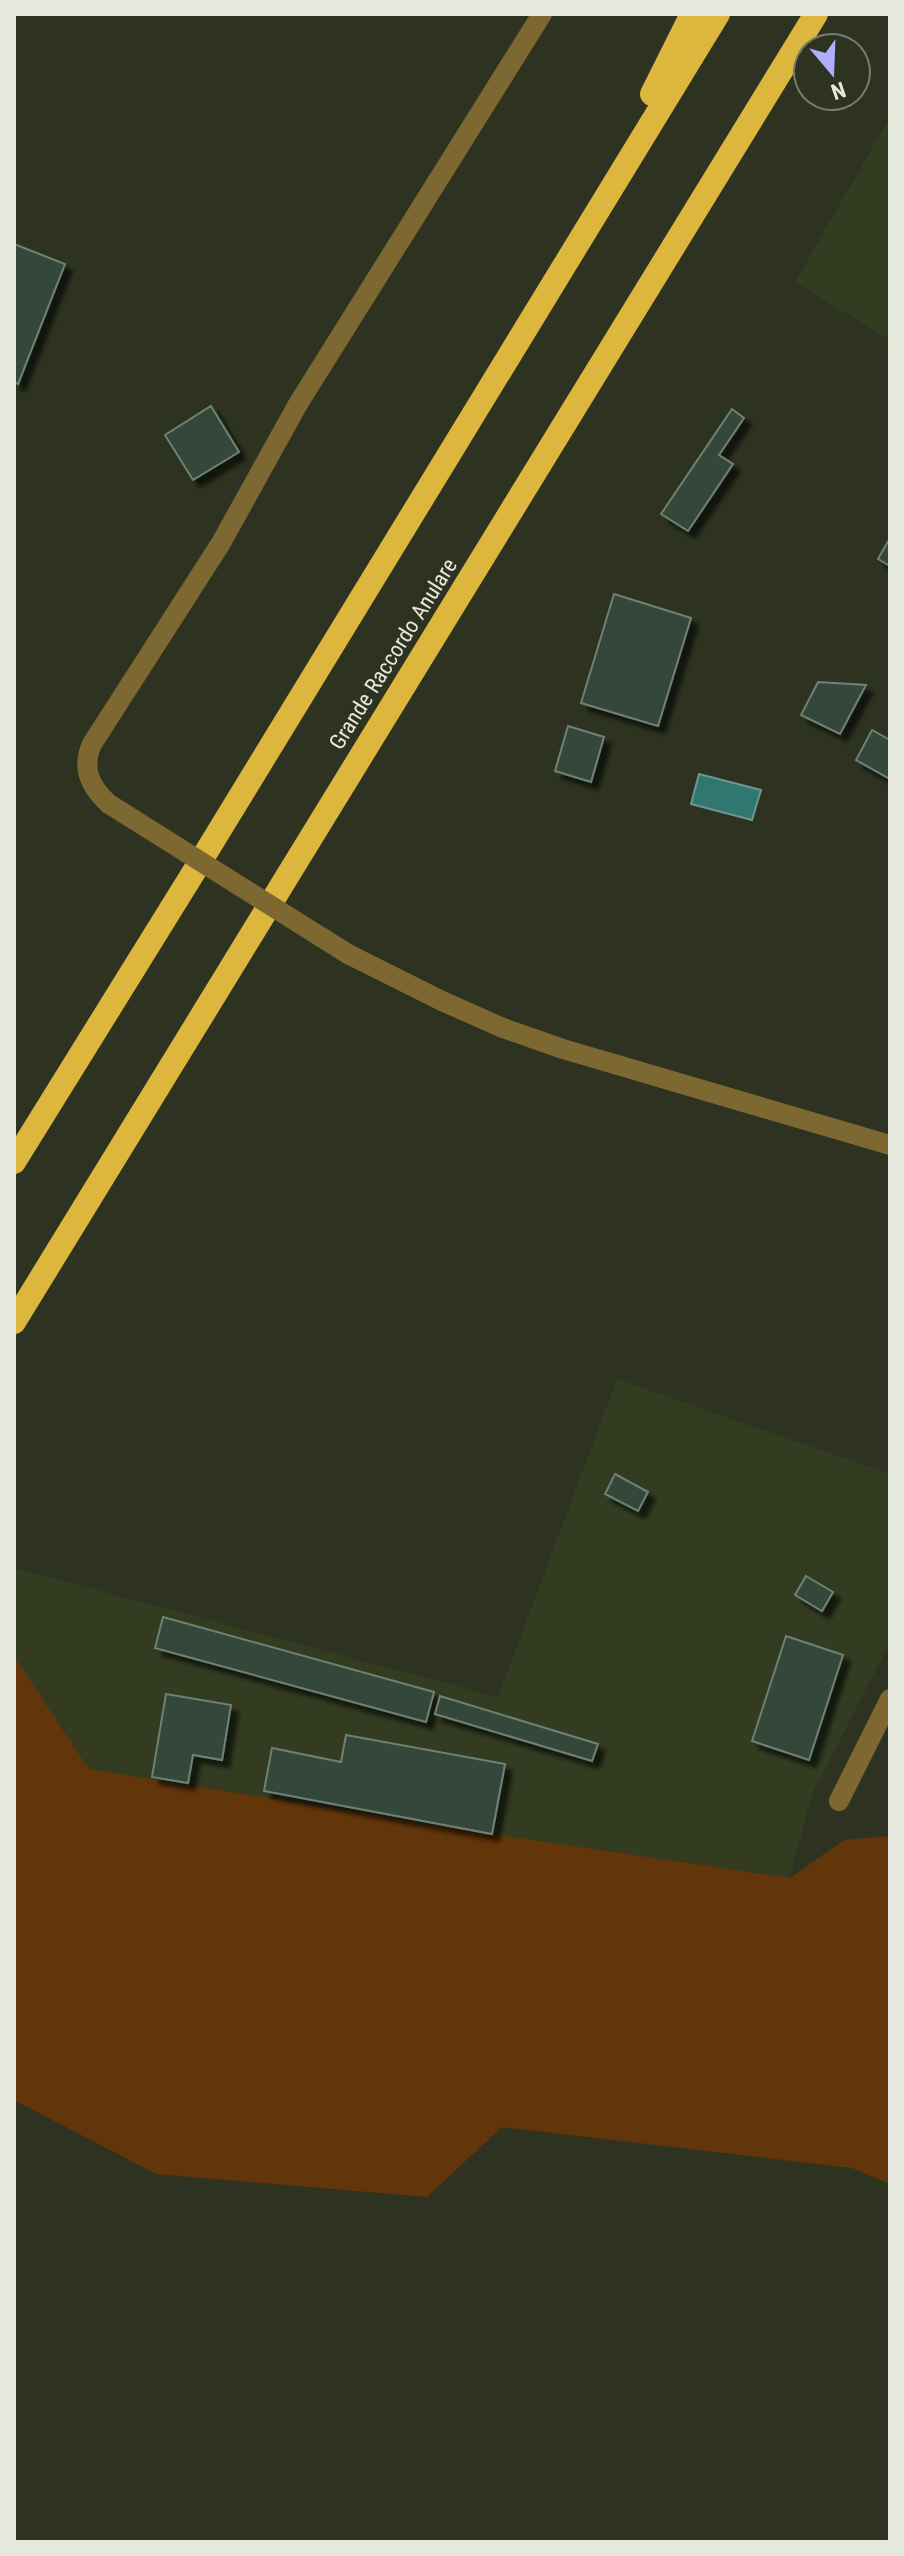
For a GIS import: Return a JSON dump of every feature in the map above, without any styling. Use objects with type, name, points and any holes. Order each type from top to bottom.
[{"type":"highway","points":[[579,240],[692,14]]},
{"type":"highway","points":[[14,1162],[718,14]]},
{"type":"highway","name":"Grande Raccordo Anulare","points":[[14,1322],[816,14]]},
{"type":"street","points":[[542,14],[298,404],[221,543],[92,744],[87,759],[88,776],[96,791],[109,804],[348,954],[442,1001],[533,1038],[890,1145]]},
{"type":"street","points":[[839,1801],[890,1699]]},
{"type":"shaded area","points":[[890,117],[890,340],[795,282]]},
{"type":"shaded area","points":[[617,1379],[890,1474],[890,1643],[812,1794],[790,1878],[89,1769],[14,1656],[14,1568],[498,1697]]},
{"type":"shaded area","points":[[14,1656],[89,1769],[790,1878],[844,1840],[890,1836],[890,2184],[852,2168],[502,2127],[427,2197],[156,2174],[14,2100]]},
{"type":"water","points":[[699,774],[761,790],[752,820],[691,804]]},
{"type":"building","points":[[14,244],[65,264],[18,384],[14,382]]},
{"type":"building","points":[[211,406],[239,452],[193,480],[165,435]]},
{"type":"building","points":[[732,409],[744,418],[719,455],[733,464],[688,531],[661,514]]},
{"type":"building","points":[[890,538],[890,566],[878,559]]},
{"type":"building","points":[[614,594],[691,618],[658,726],[581,703]]},
{"type":"building","points":[[818,682],[866,685],[840,734],[801,715]]},
{"type":"building","points":[[568,726],[604,737],[591,782],[555,771]]},
{"type":"building","points":[[872,730],[890,740],[890,779],[856,760]]},
{"type":"building","points":[[615,1474],[648,1492],[638,1511],[605,1494]]},
{"type":"building","points":[[806,1576],[833,1592],[822,1611],[795,1595]]},
{"type":"building","points":[[163,1617],[434,1692],[426,1722],[155,1648]]},
{"type":"building","points":[[786,1636],[843,1655],[809,1760],[752,1741]]},
{"type":"building","points":[[166,1694],[231,1705],[222,1760],[193,1755],[188,1783],[152,1777]]},
{"type":"building","points":[[440,1696],[598,1744],[592,1761],[435,1714]]},
{"type":"building","points":[[346,1735],[505,1764],[492,1834],[264,1791],[272,1748],[341,1762]]}]
